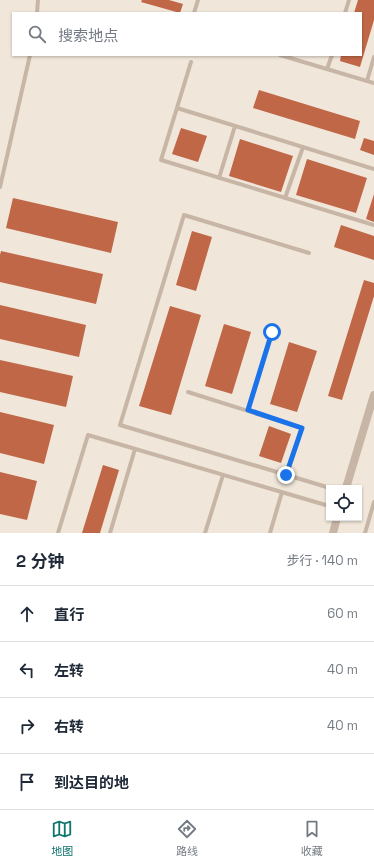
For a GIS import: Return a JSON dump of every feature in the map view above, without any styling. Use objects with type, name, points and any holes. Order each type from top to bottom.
[{"type":"street","points":[[347,485],[374,395]]},
{"type":"street","points":[[333,533],[336,521]]},
{"type":"lane","points":[[37,12],[38,0]]},
{"type":"lane","points":[[194,12],[198,0]]},
{"type":"lane","points":[[345,12],[349,0]]},
{"type":"lane","points":[[0,187],[30,56]]},
{"type":"lane","points":[[283,56],[374,83]]},
{"type":"lane","points":[[327,69],[332,56]]},
{"type":"lane","points":[[367,81],[374,57]]},
{"type":"lane","points":[[191,62],[161,160],[374,225]]},
{"type":"lane","points":[[177,108],[374,169]]},
{"type":"lane","points":[[218,178],[235,126]]},
{"type":"lane","points":[[285,198],[303,147]]},
{"type":"lane","points":[[309,253],[184,215],[120,425],[326,487]]},
{"type":"lane","points":[[248,410],[272,332]]},
{"type":"lane","points":[[188,392],[302,428],[286,475]]},
{"type":"lane","points":[[58,533],[88,435],[326,505]]},
{"type":"lane","points":[[110,533],[135,449]]},
{"type":"lane","points":[[205,533],[223,475]]},
{"type":"lane","points":[[270,533],[282,492]]},
{"type":"lane","points":[[365,533],[374,502]]},
{"type":"building","points":[[142,0],[169,0],[183,4],[180,12],[176,12],[141,2]]},
{"type":"building","points":[[358,0],[374,0],[374,20],[360,67],[340,61],[341,56],[362,56],[362,12],[354,12]]},
{"type":"building","points":[[259,90],[360,121],[355,139],[253,108]]},
{"type":"building","points":[[181,128],[207,136],[198,162],[172,154]]},
{"type":"building","points":[[364,138],[374,141],[374,155],[360,150]]},
{"type":"building","points":[[240,139],[293,156],[281,192],[229,176]]},
{"type":"building","points":[[307,159],[367,178],[356,213],[296,195]]},
{"type":"building","points":[[374,194],[374,222],[366,219]]},
{"type":"building","points":[[13,198],[118,222],[111,253],[6,228]]},
{"type":"building","points":[[341,225],[374,236],[374,260],[334,247]]},
{"type":"building","points":[[192,231],[212,237],[196,291],[176,285]]},
{"type":"building","points":[[1,251],[103,274],[96,304],[0,282]]},
{"type":"building","points":[[364,280],[374,283],[374,296],[342,400],[328,396]]},
{"type":"building","points":[[0,305],[86,325],[79,357],[0,339]]},
{"type":"building","points":[[170,306],[201,315],[171,415],[139,406]]},
{"type":"building","points":[[224,324],[251,332],[232,394],[205,386]]},
{"type":"building","points":[[289,342],[317,351],[297,412],[270,404]]},
{"type":"building","points":[[0,360],[73,376],[66,407],[0,392]]},
{"type":"building","points":[[0,412],[54,425],[44,464],[0,453]]},
{"type":"building","points":[[269,426],[291,434],[281,463],[259,456]]},
{"type":"building","points":[[103,465],[119,470],[100,533],[82,533]]},
{"type":"building","points":[[0,472],[37,481],[27,520],[0,514]]},
{"type":"route","points":[[272,332],[248,410],[302,428],[286,475]]}]
